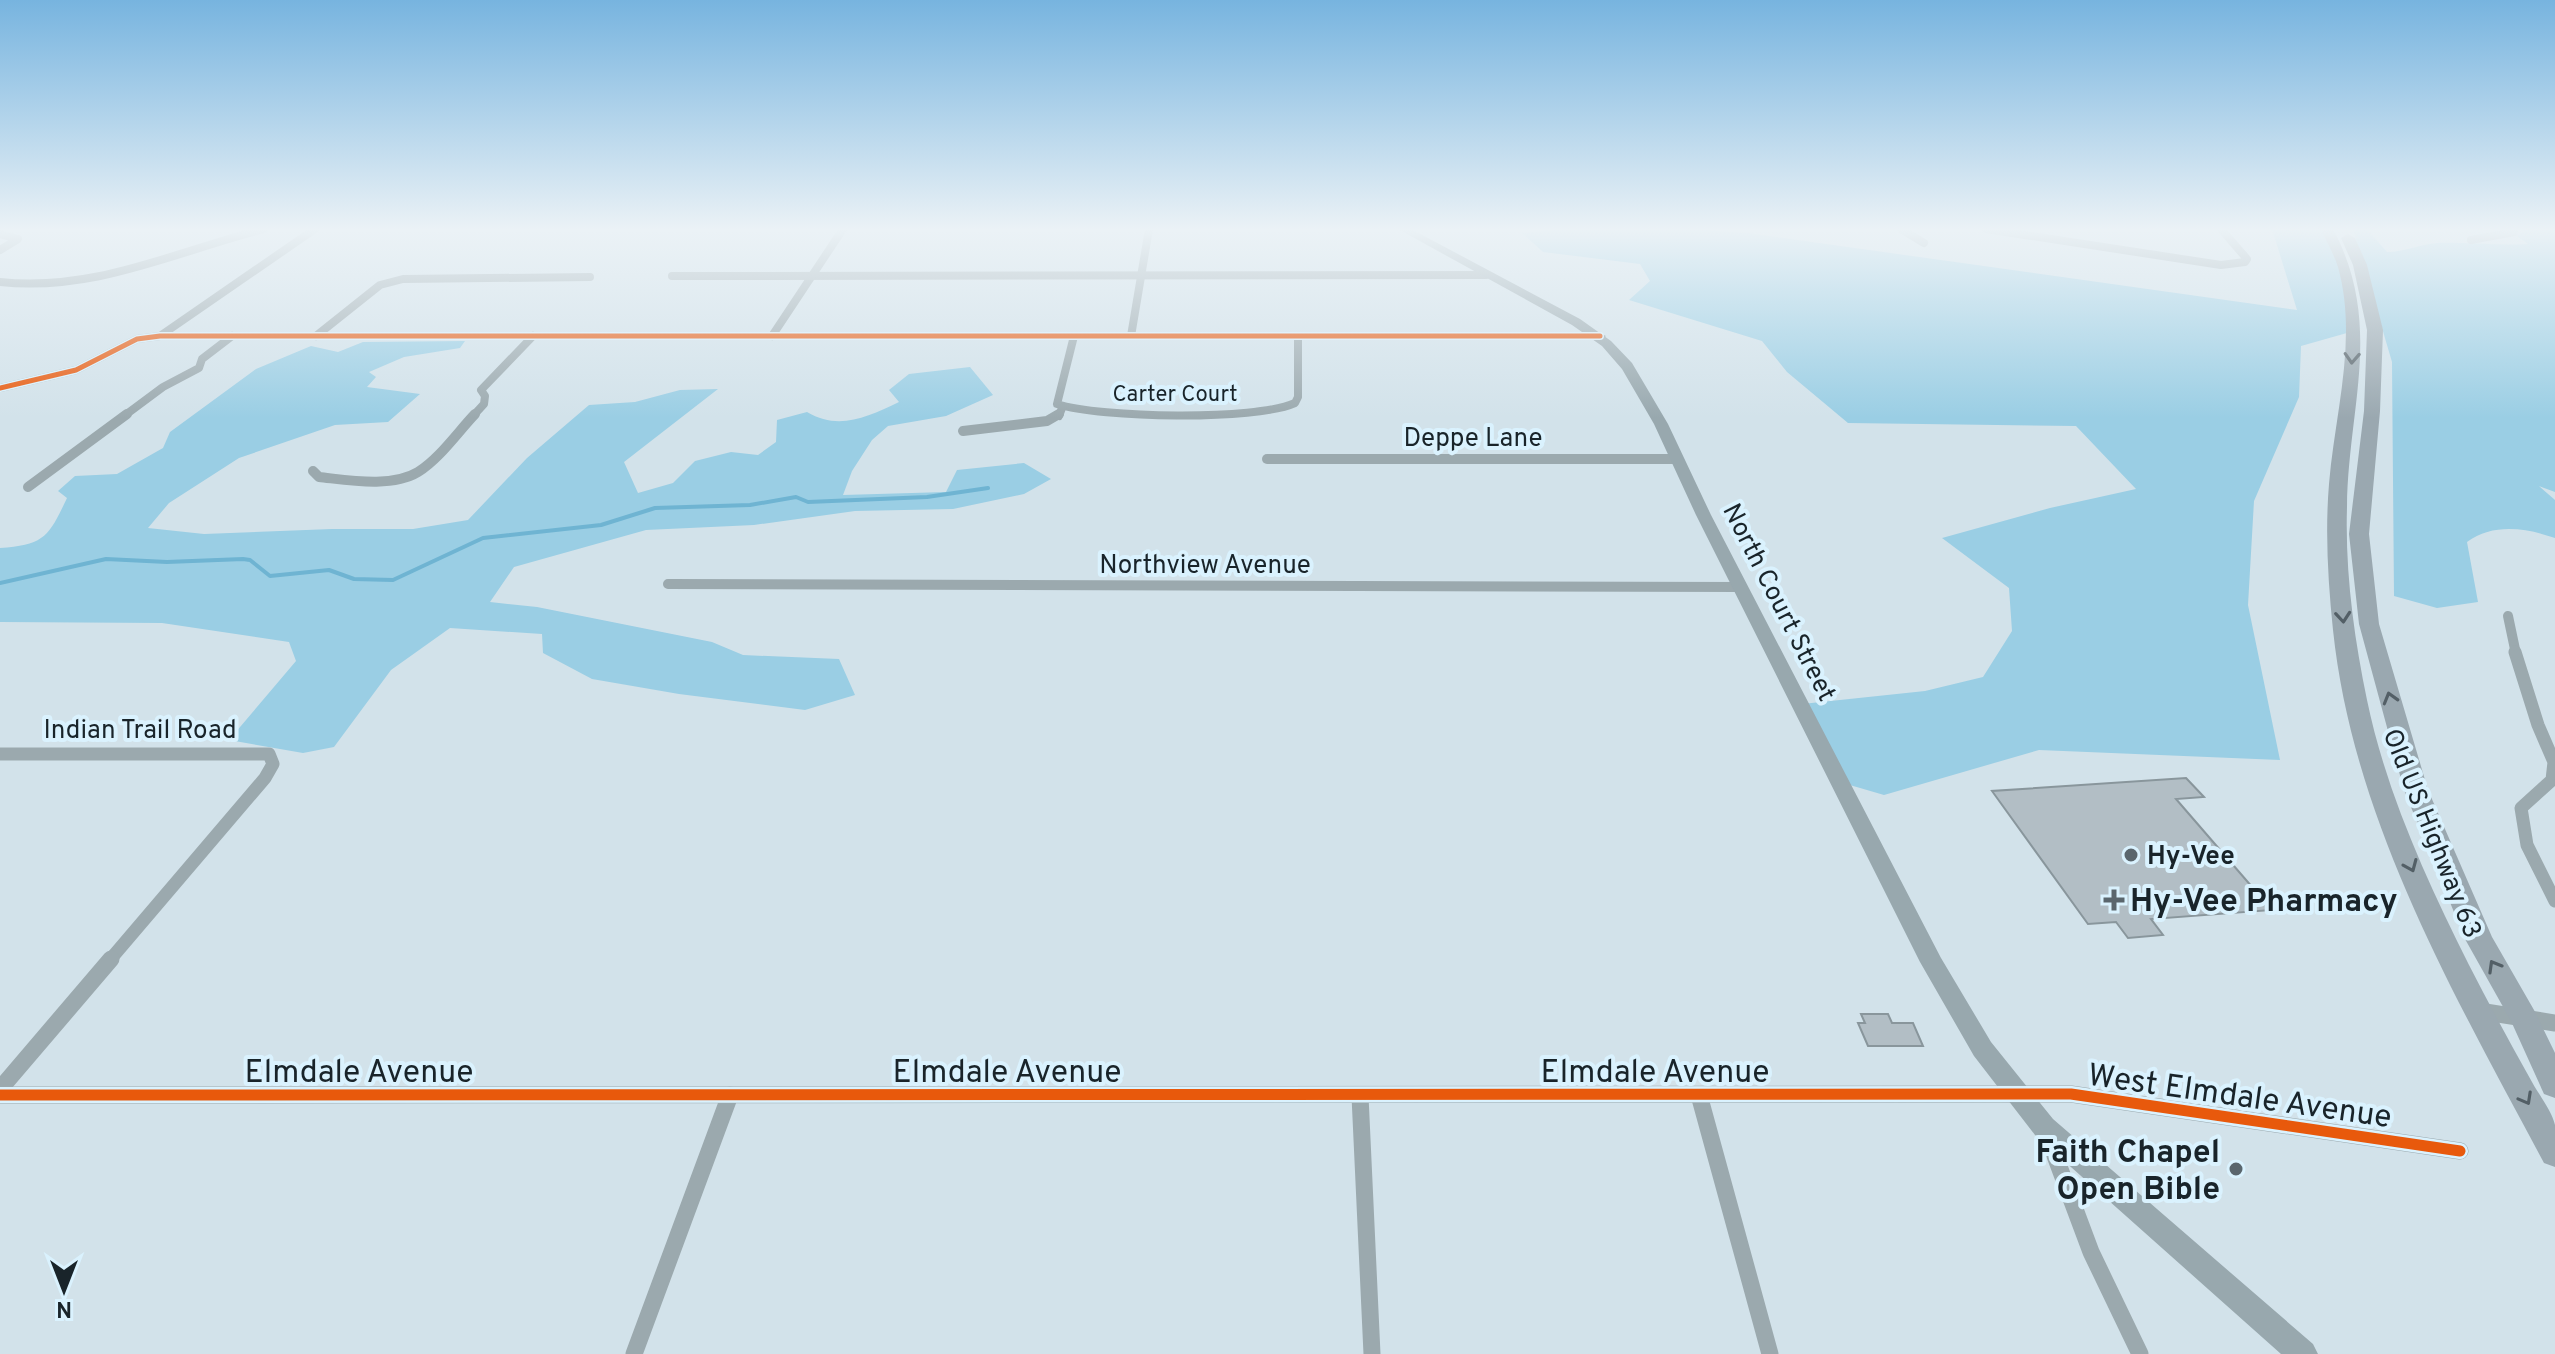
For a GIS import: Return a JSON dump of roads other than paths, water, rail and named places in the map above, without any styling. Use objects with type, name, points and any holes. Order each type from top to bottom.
[{"type":"highway","name":"Old US Highway 63","points":[[2349,292],[2354,320],[2350,411],[2340,465],[2337,557],[2345,636],[2361,728],[2408,860],[2477,1011],[2555,1153]]},
{"type":"highway","points":[[2366,292],[2375,330],[2372,411],[2359,534],[2369,624],[2416,790],[2479,939],[2524,1018],[2555,1085]]},
{"type":"main road","name":"North Court Street","points":[[1518,292],[1600,336],[1618,351],[1630,367],[1962,1017],[2013,1095],[2044,1127],[2303,1354]]},
{"type":"street","points":[[160,336],[223,292]]},
{"type":"street","points":[[316,336],[370,292]]},
{"type":"street","points":[[772,336],[801,292]]},
{"type":"street","points":[[1131,336],[1138,292]]},
{"type":"street","points":[[0,388],[76,370],[137,339],[160,336],[1600,336]]},
{"type":"street","points":[[28,487],[163,387],[199,368],[202,359],[232,336]]},
{"type":"street","points":[[313,471],[319,477],[394,479],[417,472],[484,404],[485,396],[481,390],[533,336]]},
{"type":"street","points":[[963,431],[1058,417],[1062,408],[1057,404],[1074,336]]},
{"type":"street","name":"Carter Court","points":[[1062,408],[1145,411],[1264,411],[1284,408],[1295,403],[1298,397],[1298,336]]},
{"type":"street","name":"Deppe Lane","points":[[1267,459],[1678,459]]},
{"type":"street","name":"Northview Avenue","points":[[668,584],[1741,587]]},
{"type":"street","points":[[2508,616],[2509,633],[2554,762],[2552,780],[2521,808],[2520,821],[2531,857],[2555,901]]},
{"type":"street","name":"Indian Trail Road","points":[[0,754],[269,754],[273,764],[265,778],[0,1089]]},
{"type":"street","points":[[2477,1011],[2555,1023]]},
{"type":"street","name":"West Elmdale Avenue","points":[[2013,1095],[2071,1094],[2460,1151]]},
{"type":"street","name":"Elmdale Avenue","points":[[0,1095],[2013,1095]]},
{"type":"street","points":[[634,1354],[730,1095]]},
{"type":"street","points":[[1699,1095],[1770,1354]]},
{"type":"street","points":[[1360,1096],[1372,1354]]},
{"type":"street","points":[[2044,1127],[2091,1252],[2140,1354]]},
{"type":"waterway","points":[[0,583],[106,559],[167,562],[243,559],[250,560],[270,576],[329,570],[354,579],[393,580],[483,538],[601,525],[655,508],[750,505],[796,497],[808,502],[927,497],[988,488]]},
{"type":"place","name":"Hy-Vee","points":[[2131,855]]},
{"type":"place","name":"Hy-Vee Pharmacy","points":[[2114,900]]},
{"type":"place","name":"Faith Chapel Open Bible","points":[[2236,1169]]}]
